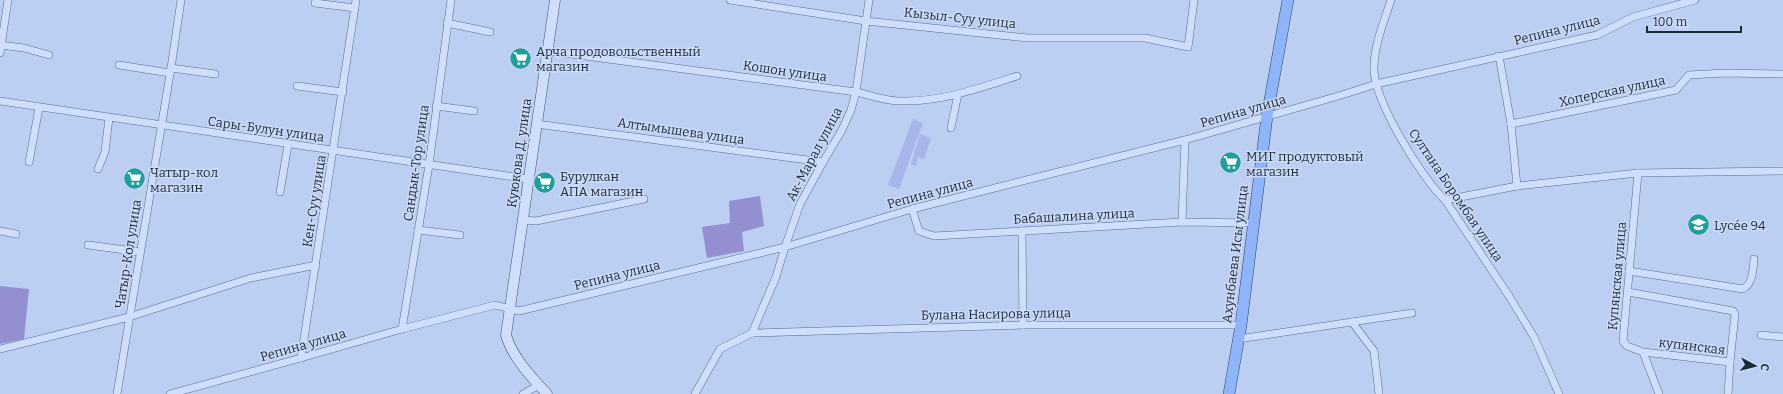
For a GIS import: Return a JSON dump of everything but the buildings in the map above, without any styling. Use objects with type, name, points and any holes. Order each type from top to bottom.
[{"type":"main road","name":"Ахунбаева Исы улица","points":[[1229,394],[1241,325],[1267,116],[1288,0]]},
{"type":"street","points":[[8,0],[0,48],[24,48],[49,55]]},
{"type":"street","name":"Чатыр-Кол улица","points":[[117,394],[171,70],[181,0]]},
{"type":"street","name":"Кен-Суу улица","points":[[301,358],[356,0]]},
{"type":"street","name":"Сандык-Тор улица","points":[[402,329],[429,165],[451,0]]},
{"type":"street","name":"Куюкова Д. улица","points":[[547,394],[522,364],[508,341],[507,328],[555,0]]},
{"type":"street","name":"Кызыл-Суу улица","points":[[730,0],[866,20],[1028,38],[1145,38],[1188,47],[1194,0]]},
{"type":"street","name":"Ак-Марал улица","points":[[752,333],[776,277],[800,204],[822,162],[842,130],[851,110],[856,92],[869,0]]},
{"type":"street","name":"Султана Боромбая улица","points":[[1391,0],[1377,44],[1374,68],[1376,84],[1389,115],[1411,154],[1437,192],[1445,200],[1514,303],[1534,337],[1559,394]]},
{"type":"street","name":"Репина улица","points":[[170,394],[402,329],[495,305],[510,310],[519,311],[785,247],[912,209],[1185,140],[1376,84],[1597,35],[1633,17],[1695,0]]},
{"type":"street","points":[[315,3],[355,8]]},
{"type":"street","points":[[448,23],[490,32]]},
{"type":"street","name":"Кошон улица","points":[[548,51],[856,92],[900,101],[958,94],[972,91],[1017,76]]},
{"type":"street","points":[[1499,56],[1512,124],[1517,186]]},
{"type":"street","points":[[120,65],[215,74]]},
{"type":"street","name":"Хоперская улица","points":[[1512,124],[1676,90],[1689,75],[1726,73],[1783,74]]},
{"type":"street","points":[[297,86],[343,92]]},
{"type":"street","points":[[950,128],[958,94]]},
{"type":"street","name":"Сары-Булун улица","points":[[0,101],[39,108],[528,179]]},
{"type":"street","points":[[436,106],[474,111]]},
{"type":"street","points":[[29,162],[39,108]]},
{"type":"street","points":[[98,169],[105,152],[109,118]]},
{"type":"street","name":"Алтымышева улица","points":[[536,124],[822,162]]},
{"type":"street","points":[[1182,222],[1185,140]]},
{"type":"street","points":[[280,192],[288,144]]},
{"type":"street","points":[[1445,200],[1517,186],[1638,172],[1783,171]]},
{"type":"street","name":"Купянская улица","points":[[1638,172],[1623,341],[1627,346],[1643,352]]},
{"type":"street","points":[[523,220],[536,221],[644,199]]},
{"type":"street","name":"Бабашалина улица","points":[[912,209],[919,231],[934,236],[1182,222],[1253,223]]},
{"type":"street","points":[[418,230],[460,235]]},
{"type":"street","points":[[0,231],[16,234]]},
{"type":"street","points":[[1022,231],[1023,325]]},
{"type":"street","points":[[88,245],[140,252]]},
{"type":"street","points":[[1630,271],[1743,289],[1747,287],[1751,280],[1754,259]]},
{"type":"street","points":[[0,349],[129,317],[252,278],[316,265]]},
{"type":"street","points":[[1628,292],[1733,311],[1736,314],[1730,362]]},
{"type":"street","points":[[1238,339],[1412,313]]},
{"type":"street","points":[[1352,322],[1374,351],[1379,394]]},
{"type":"street","name":"Булана Насирова улица","points":[[752,333],[1023,325],[1241,325]]},
{"type":"street","points":[[695,394],[720,349],[752,333]]},
{"type":"street","points":[[1761,335],[1783,337]]},
{"type":"street","points":[[1643,352],[1658,392]]},
{"type":"street","name":"купянская","points":[[1643,352],[1730,362],[1728,394]]},
{"type":"street","points":[[523,394],[539,385]]},
{"type":"shaded area","points":[[913,119],[923,123],[899,189],[888,185]]},
{"type":"shaded area","points":[[920,134],[931,138],[924,159],[918,157],[916,166],[911,164]]},
{"type":"shaded area","points":[[760,196],[764,226],[742,232],[744,251],[707,258],[702,227],[730,223],[729,201]]},
{"type":"shaded area","points":[[0,286],[29,289],[24,339],[0,344]]},
{"type":"place","name":"Арча продовольственный магазин","points":[[521,58]]},
{"type":"place","name":"МИГ продуктовый магазин","points":[[1231,163]]},
{"type":"place","name":"Чатыр-кол магазин","points":[[135,179]]},
{"type":"place","name":"Бурулкан АПА магазин","points":[[544,183]]},
{"type":"place","name":"Lycée 94","points":[[1698,225]]}]
